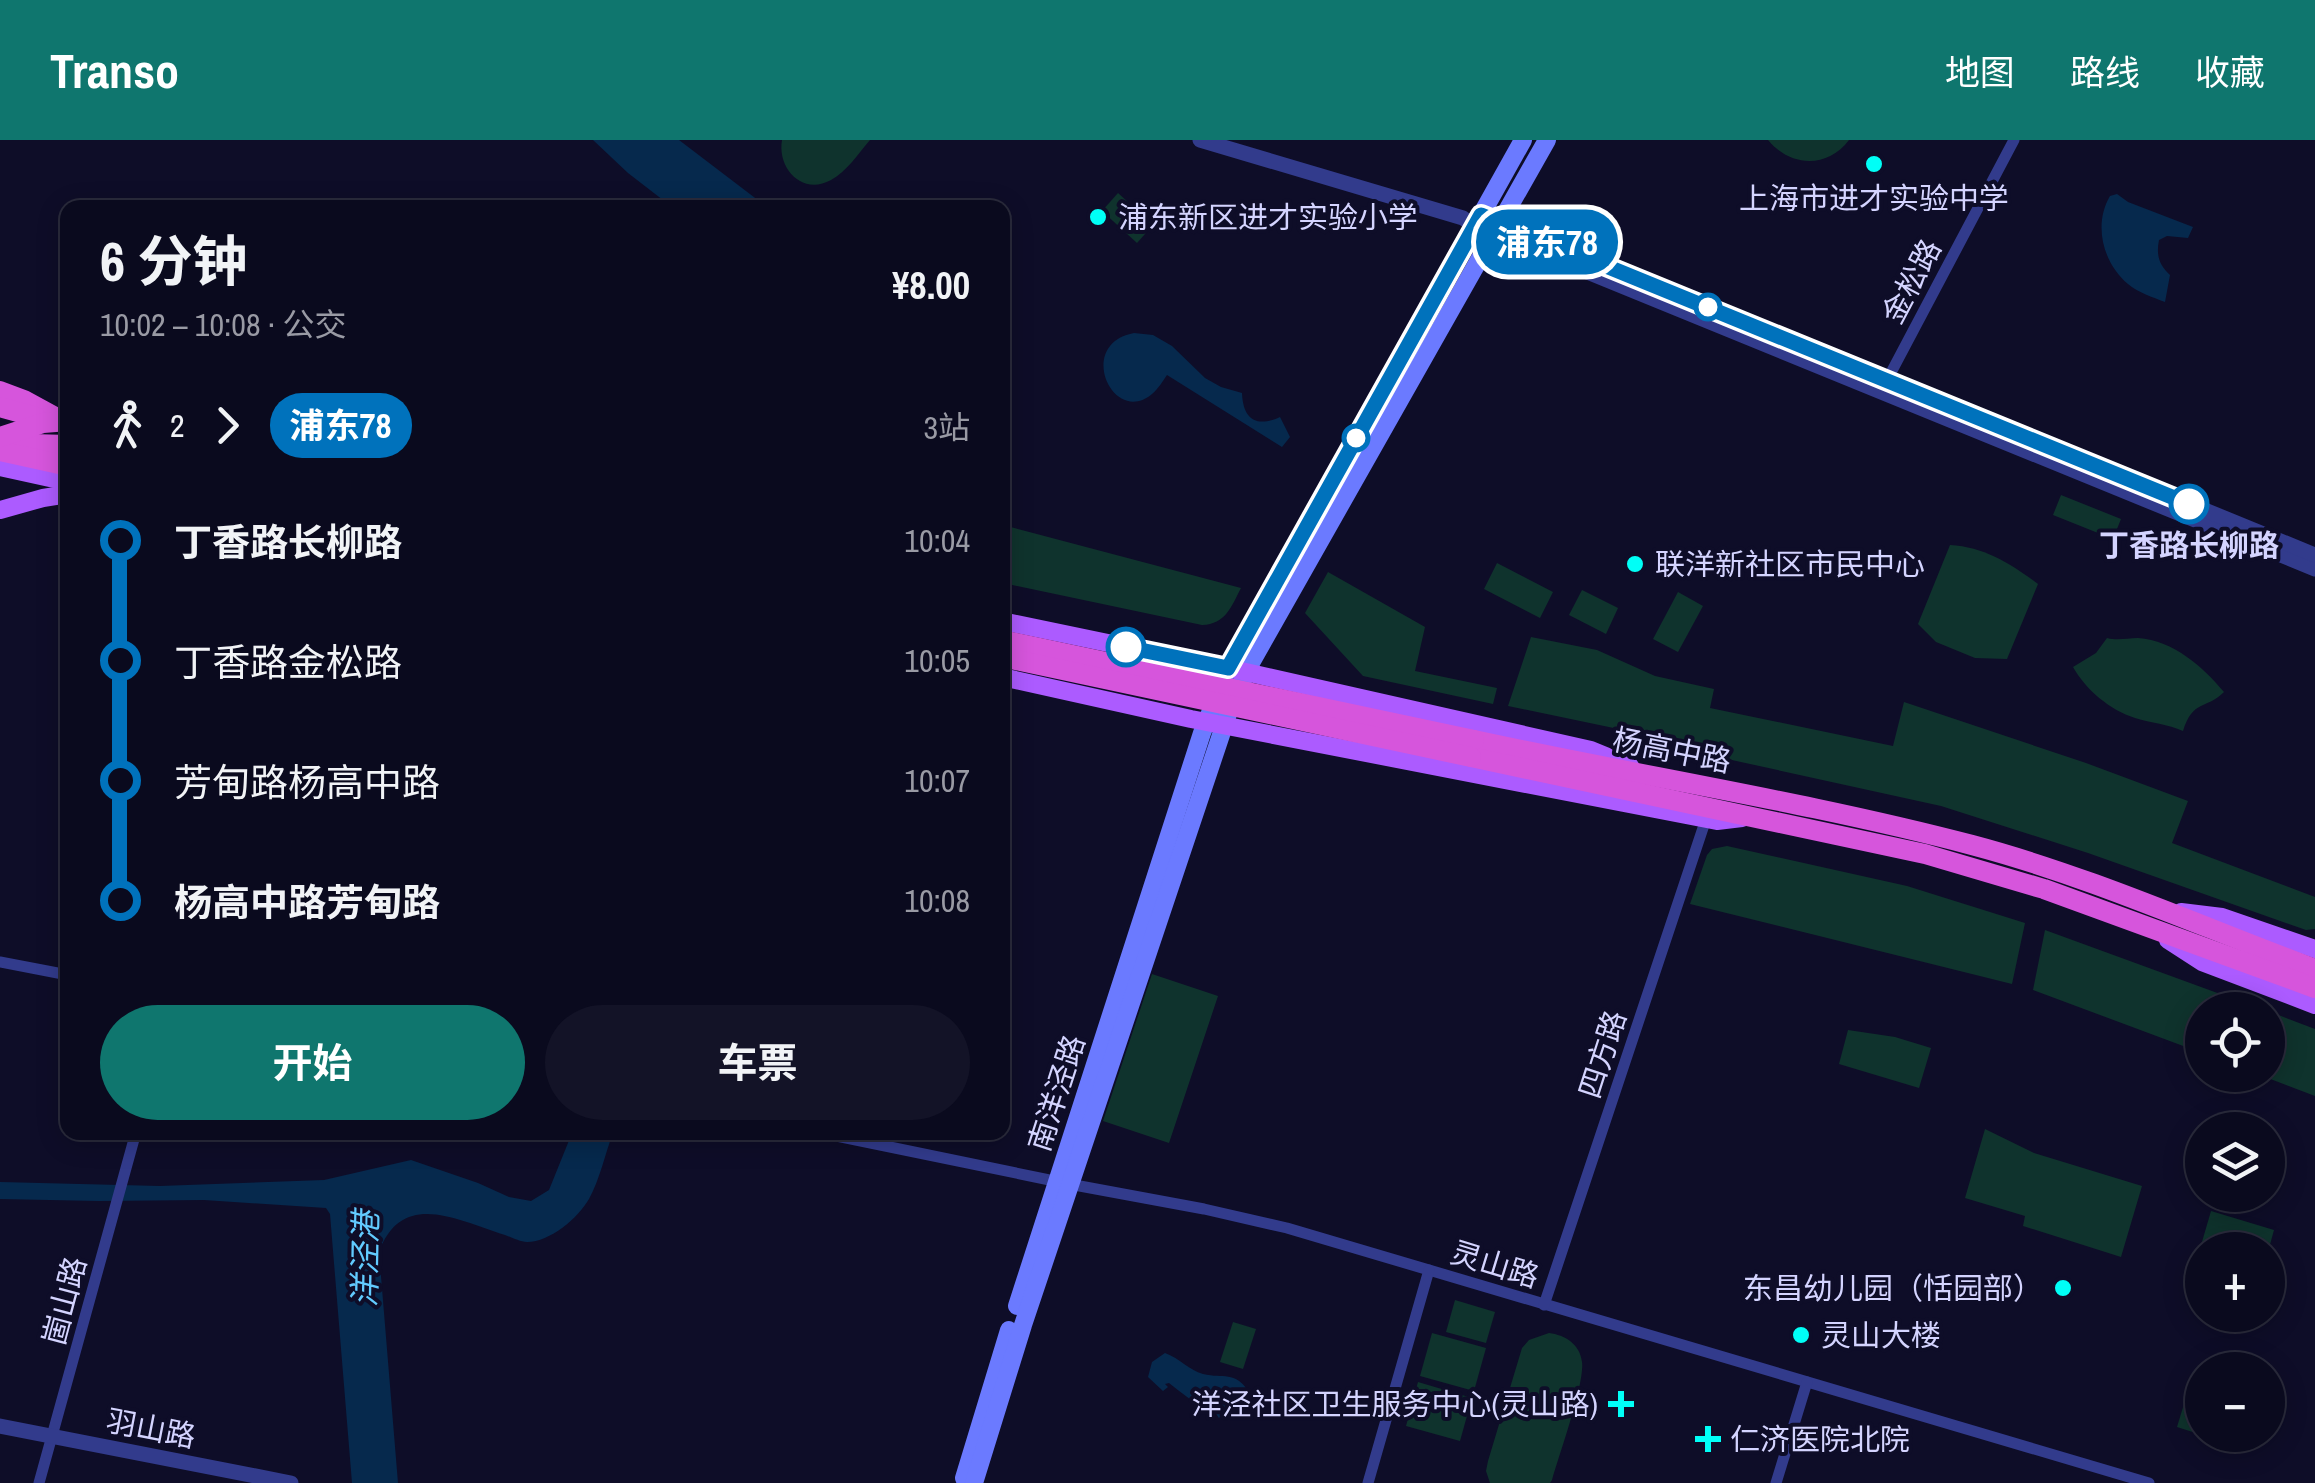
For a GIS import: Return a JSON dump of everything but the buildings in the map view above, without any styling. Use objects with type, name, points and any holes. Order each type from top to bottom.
[{"type":"highway","points":[[0,391],[60,419]]},
{"type":"highway","points":[[0,408],[60,421]]},
{"type":"highway","points":[[0,437],[43,423],[60,423]]},
{"type":"highway","points":[[0,450],[32,444],[60,445]]},
{"type":"highway","points":[[0,450],[60,464]]},
{"type":"highway","name":"杨高中路","points":[[1010,642],[1925,854],[2152,918]]},
{"type":"highway","name":"杨高中路","points":[[1010,659],[1473,749],[1651,776],[1973,845],[2042,866],[2315,988]]},
{"type":"highway","name":"杨高中路","points":[[2233,949],[2315,969]]},
{"type":"main road","points":[[1244,672],[1473,220],[1523,140]]},
{"type":"main road","points":[[1244,672],[1546,140]]},
{"type":"main road","points":[[0,468],[60,480]]},
{"type":"main road","points":[[0,510],[60,495]]},
{"type":"main road","points":[[1010,623],[1591,750],[1651,776]]},
{"type":"main road","name":"南洋泾路","points":[[962,1483],[1214,723],[1244,672]]},
{"type":"main road","name":"杨高中路","points":[[1010,679],[1214,723],[1706,819],[1754,817]]},
{"type":"main road","points":[[2152,918],[2222,917],[2315,950]]},
{"type":"main road","name":"杨高中路","points":[[2152,918],[2202,962],[2315,1005]]},
{"type":"main road","name":"南洋泾路","points":[[974,1483],[1063,1183]]},
{"type":"street","points":[[1200,140],[1497,229],[2315,569]]},
{"type":"street","name":"金松路","points":[[1884,387],[2014,140]]},
{"type":"street","points":[[1884,387],[2315,555]]},
{"type":"street","name":"四方路","points":[[1544,1305],[1706,819]]},
{"type":"street","points":[[0,962],[60,974]]},
{"type":"street","name":"崮山路","points":[[39,1483],[134,1140]]},
{"type":"street","name":"灵山路","points":[[856,1140],[1246,1218],[2150,1483]]},
{"type":"street","points":[[1368,1483],[1429,1270]]},
{"type":"street","points":[[1776,1483],[1807,1382]]},
{"type":"street","name":"羽山路","points":[[0,1426],[291,1483]]},
{"type":"green space","points":[[782,140],[870,140],[837,177],[810,184],[801,182],[788,169],[783,160]]},
{"type":"green space","points":[[1768,140],[1849,140],[1831,156],[1809,161],[1787,156]]},
{"type":"green space","points":[[1118,193],[1153,225],[1137,243],[1102,211]]},
{"type":"green space","points":[[2061,495],[2121,519],[2113,539],[2053,515]]},
{"type":"green space","points":[[1010,527],[1241,588],[1222,618],[1202,625],[1010,584]]},
{"type":"green space","points":[[1950,545],[1997,558],[2038,584],[2007,659],[1975,658],[1936,642],[1918,624]]},
{"type":"green space","points":[[1497,563],[1553,592],[1540,618],[1484,589]]},
{"type":"green space","points":[[1328,572],[1425,627],[1415,671],[1497,688],[1493,704],[1363,676],[1305,613]]},
{"type":"green space","points":[[1582,590],[1618,608],[1606,634],[1569,615]]},
{"type":"green space","points":[[1678,592],[1703,606],[1678,652],[1653,639]]},
{"type":"green space","points":[[1531,637],[1597,650],[1655,676],[1714,689],[1710,708],[1893,746],[1904,702],[2086,763],[2188,801],[2172,843],[2315,897],[2315,929],[2306,930],[1941,806],[1700,753],[1671,740],[1508,706]]},
{"type":"green space","points":[[2107,638],[2138,638],[2164,644],[2197,664],[2224,692],[2196,709],[2183,731],[2126,714],[2092,691],[2073,667],[2096,653]]},
{"type":"green space","points":[[1727,846],[1907,886],[2025,923],[2012,984],[1690,904],[1707,855],[1712,849]]},
{"type":"green space","points":[[2045,930],[2215,992],[2185,992],[2185,1047],[2033,990]]},
{"type":"green space","points":[[1152,974],[1218,996],[1169,1143],[1103,1121]]},
{"type":"green space","points":[[2285,1018],[2315,1029],[2315,1096],[2285,1085]]},
{"type":"green space","points":[[1848,1030],[1895,1037],[1931,1048],[1919,1088],[1839,1064]]},
{"type":"green space","points":[[1985,1129],[2034,1153],[2142,1186],[2121,1257],[2023,1226],[2025,1216],[1965,1198]]},
{"type":"green space","points":[[2211,1212],[2274,1230],[2273,1232],[2205,1232]]},
{"type":"green space","points":[[1455,1300],[1495,1312],[1486,1343],[1446,1332]]},
{"type":"green space","points":[[1233,1322],[1256,1329],[1243,1369],[1220,1362]]},
{"type":"green space","points":[[1432,1333],[1486,1348],[1474,1391],[1420,1376]]},
{"type":"green space","points":[[1549,1333],[1571,1342],[1582,1362],[1576,1402],[1552,1480],[1490,1483],[1488,1461],[1522,1348],[1529,1340]]},
{"type":"green space","points":[[1418,1382],[1472,1398],[1460,1441],[1406,1426]]},
{"type":"green space","points":[[2185,1401],[2185,1430],[2177,1427]]},
{"type":"water","points":[[593,140],[679,140],[758,200],[663,200]]},
{"type":"water","points":[[2117,194],[2193,227],[2188,238],[2167,236],[2159,240],[2159,259],[2170,275],[2165,302],[2128,284],[2107,255],[2102,219],[2110,196]]},
{"type":"water","points":[[1134,333],[1153,335],[1172,346],[1205,378],[1242,393],[1252,419],[1264,422],[1280,417],[1290,437],[1282,447],[1167,375],[1152,394],[1138,401],[1124,400],[1106,380],[1103,366],[1106,352],[1116,340]]},
{"type":"water","name":"洋泾港","points":[[569,1140],[611,1140],[589,1199],[571,1221],[554,1233],[524,1242],[450,1217],[416,1215],[389,1233],[379,1252],[398,1483],[352,1483],[330,1214],[326,1208],[204,1200],[0,1199],[0,1182],[160,1186],[324,1180],[411,1160],[509,1197],[531,1201],[549,1190]]},
{"type":"water","points":[[1165,1353],[1198,1372],[1238,1381],[1249,1392],[1245,1407],[1219,1418],[1212,1408],[1204,1410],[1169,1383],[1163,1391],[1148,1377],[1152,1362]]},
{"type":"bus line","name":"浦东78","points":[[1126,647],[1228,668],[1481,215],[2189,504]]},
{"type":"place","name":"上海市进才实验中学","points":[[1874,164]]},
{"type":"place","name":"浦东新区进才实验小学","points":[[1098,217]]},
{"type":"place","name":"丁香路长柳路","points":[[2189,504]]},
{"type":"place","name":"联洋新社区市民中心","points":[[1635,564]]},
{"type":"place","name":"东昌幼儿园（恬园部）","points":[[2063,1288]]},
{"type":"place","name":"灵山大楼","points":[[1801,1335]]},
{"type":"place","name":"洋泾社区卫生服务中心(灵山路)","points":[[1621,1404]]},
{"type":"place","name":"仁济医院北院","points":[[1708,1439]]}]
